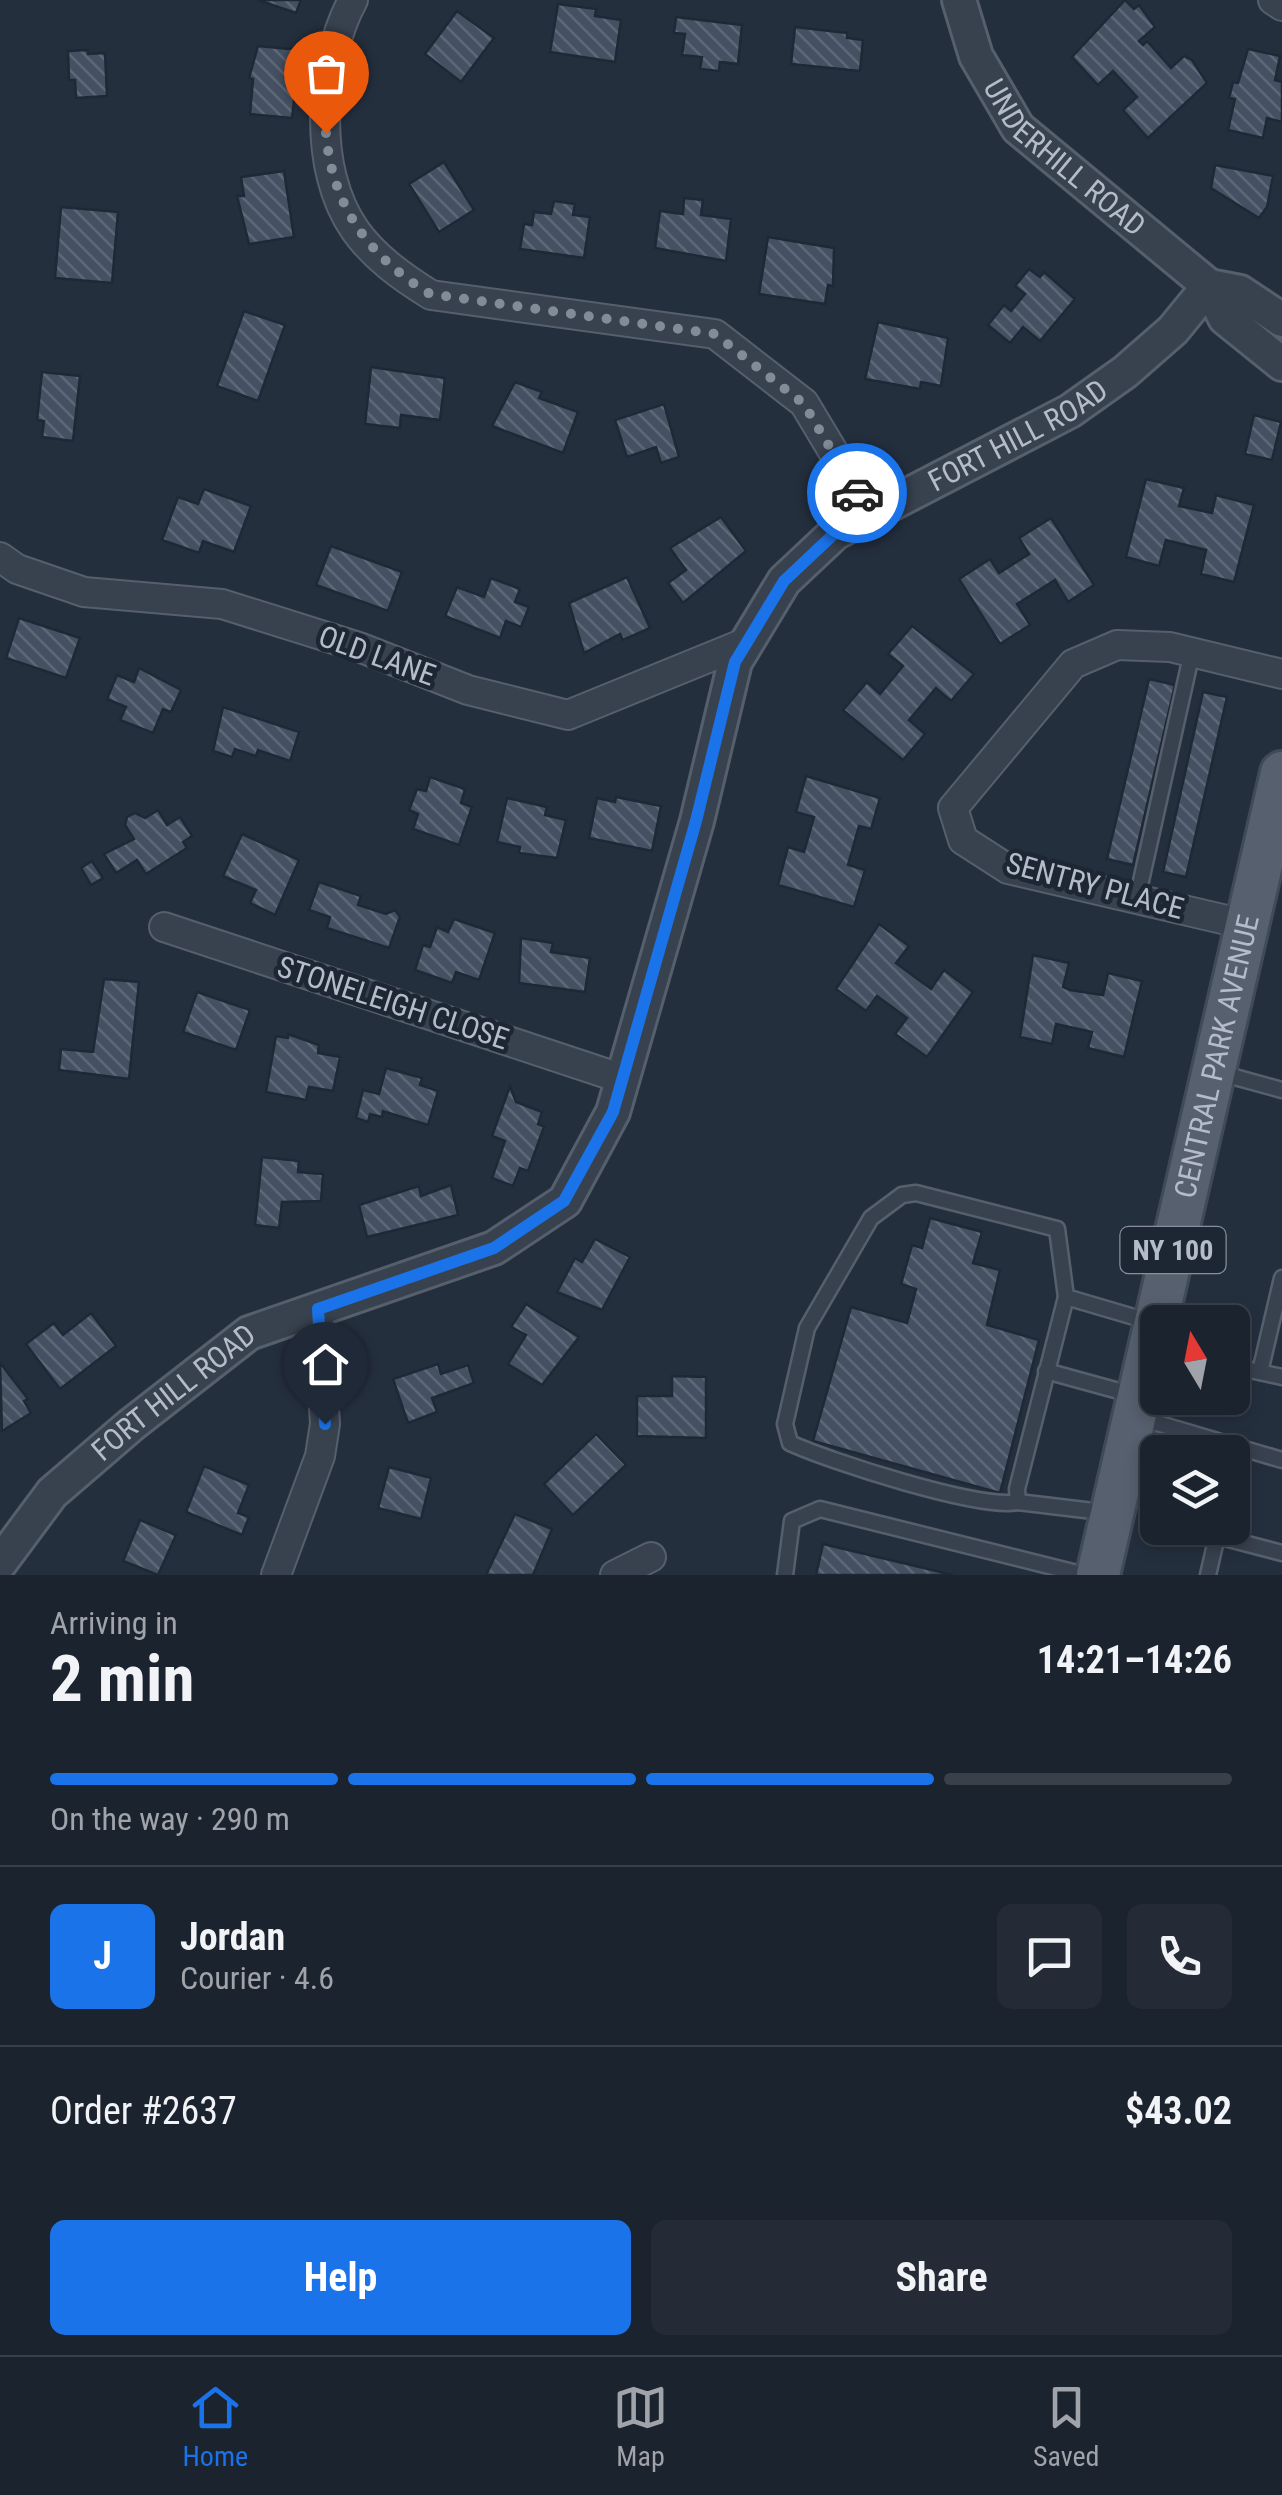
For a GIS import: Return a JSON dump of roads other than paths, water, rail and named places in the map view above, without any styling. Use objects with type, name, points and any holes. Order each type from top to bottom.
[{"type":"main road","name":"CENTRAL PARK AVENUE","points":[[1163,1305],[1214,1072],[1257,905],[1282,773]]},
{"type":"main road","name":"CENTRAL PARK AVENUE","points":[[1099,1572],[1140,1395]]},
{"type":"street","points":[[353,0],[341,22],[324,100],[329,166],[354,229],[396,274],[430,294],[715,334],[804,404],[870,514]]},
{"type":"street","name":"UNDERHILL ROAD","points":[[959,0],[976,56],[1018,128],[1210,286],[1225,318],[1282,364]]},
{"type":"street","points":[[1272,0],[1282,6]]},
{"type":"street","name":"FORT HILL ROAD","points":[[0,1563],[52,1493],[249,1333],[494,1248],[564,1201],[613,1112],[696,821],[735,662],[784,581],[835,533],[1070,411],[1125,372],[1172,330],[1210,286]]},
{"type":"street","name":"UNDERHILL ROAD","points":[[1210,286],[1240,292],[1282,320]]},
{"type":"street","name":"OLD LANE","points":[[0,557],[17,569],[84,592],[222,604],[359,647],[468,690],[568,715],[747,642]]},
{"type":"street","name":"SENTRY PLACE","points":[[1257,905],[1137,899],[1008,869],[963,840],[953,808],[1073,664],[1117,645],[1192,652],[1282,674]]},
{"type":"street","name":"STONELEIGH CLOSE","points":[[164,927],[623,1079]]},
{"type":"street","points":[[276,1575],[320,1456],[325,1424],[318,1309]]},
{"type":"street","points":[[615,1575],[652,1557]]},
{"type":"lane","points":[[1137,899],[1192,652]]},
{"type":"lane","points":[[1214,1072],[1282,1090]]},
{"type":"lane","points":[[1018,1502],[1017,1488],[1066,1297],[1057,1228],[916,1193],[902,1195],[871,1218],[807,1328],[785,1424],[790,1443],[1002,1506],[1018,1502],[1112,1514]]},
{"type":"lane","points":[[1260,1372],[1282,1278]]},
{"type":"lane","points":[[1066,1297],[1140,1333]]},
{"type":"lane","points":[[1250,1370],[1282,1377]]},
{"type":"lane","points":[[1046,1371],[1137,1406],[1208,1442],[1282,1460]]},
{"type":"lane","points":[[785,1575],[792,1521],[820,1509],[1025,1560],[1099,1572]]},
{"type":"lane","points":[[1208,1575],[1217,1536],[1282,1553]]},
{"type":"lane","points":[[1016,1575],[1025,1560]]}]
